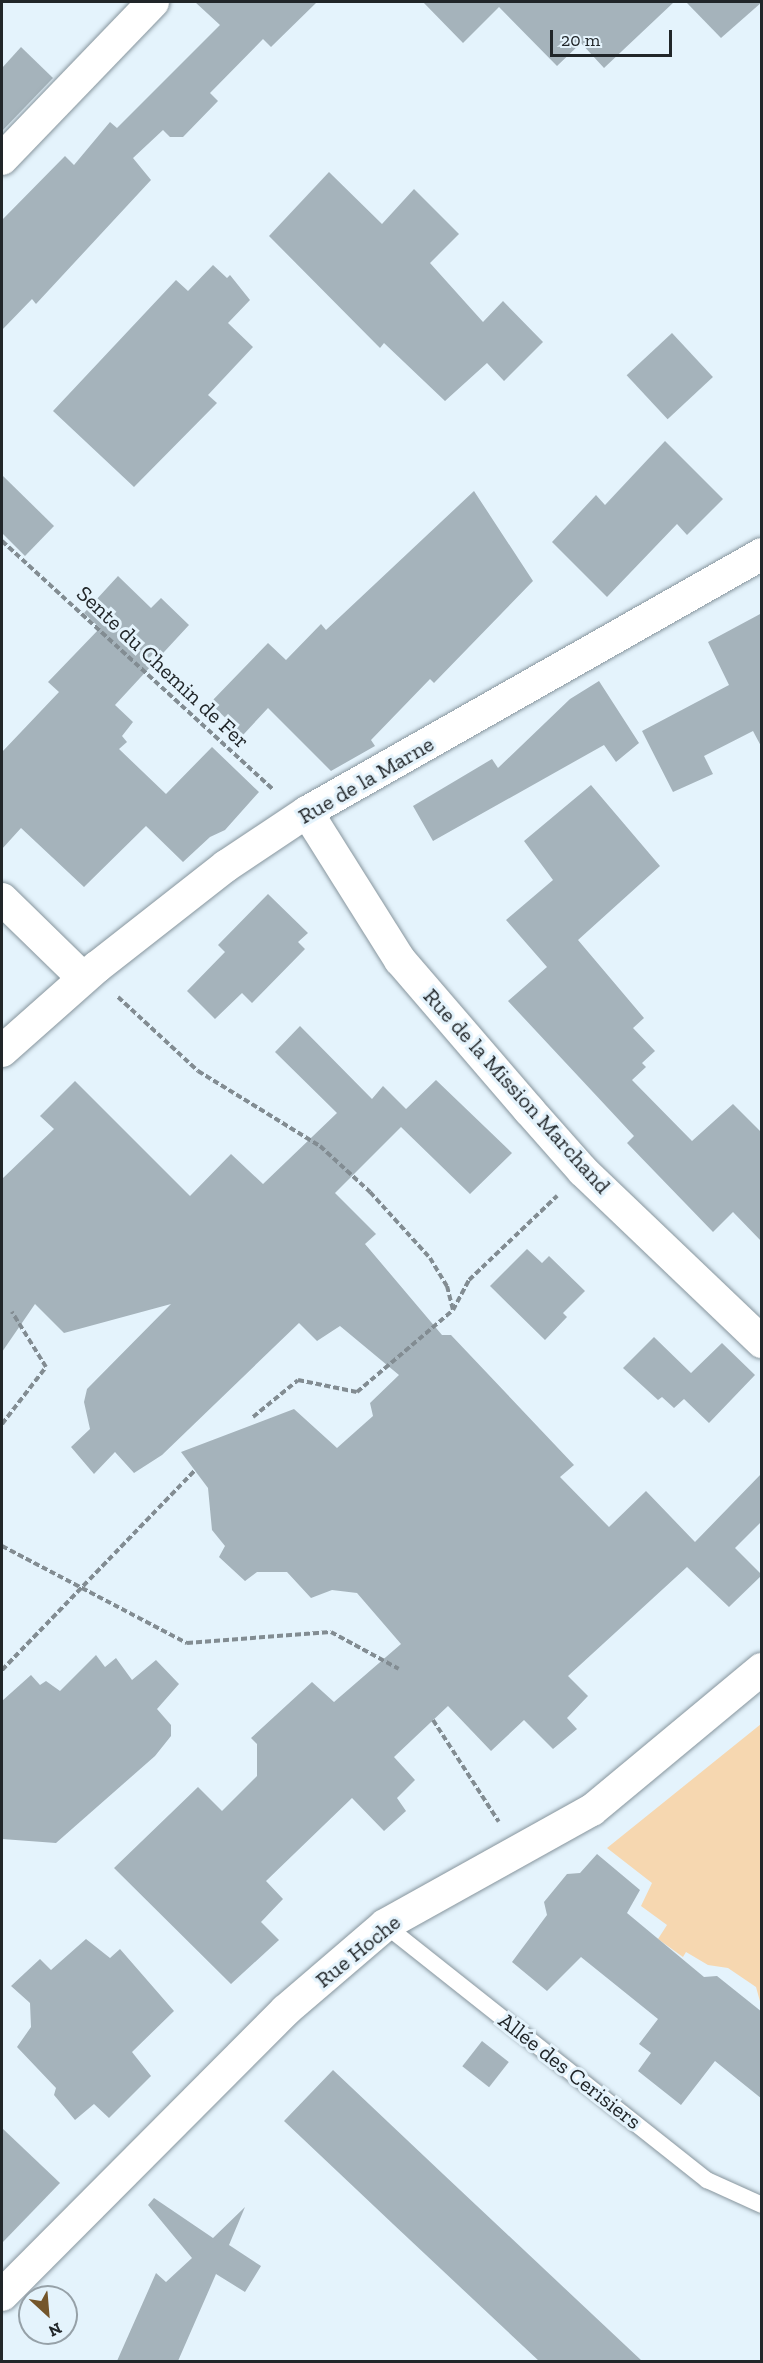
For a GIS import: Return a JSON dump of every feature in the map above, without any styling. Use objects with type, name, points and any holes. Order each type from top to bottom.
[{"type":"street","points":[[2,159],[153,2]]},
{"type":"street","name":"Rue de la Marne","points":[[2,1051],[90,972],[226,866],[307,812],[762,554]]},
{"type":"street","name":"Rue de la Mission Marchand","points":[[307,812],[400,960],[583,1171],[762,1342]]},
{"type":"street","points":[[2,899],[90,972]]},
{"type":"street","name":"Rue Hoche","points":[[2,2295],[286,2010],[386,1925],[592,1810],[762,1669]]},
{"type":"lane","name":"Allée des Cerisiers","points":[[386,1925],[707,2180],[762,2205]]},
{"type":"path","name":"Sente du Chemin de Fer","points":[[2,541],[267,786],[307,812]]},
{"type":"path","points":[[90,972],[153,1033],[198,1071],[320,1146],[370,1192],[430,1258],[447,1286],[453,1310]]},
{"type":"path","points":[[253,1417],[298,1380],[357,1392],[453,1310],[469,1280],[583,1171]]},
{"type":"path","points":[[2,1424],[46,1367],[12,1312]]},
{"type":"path","points":[[2,1670],[195,1470]]},
{"type":"path","points":[[2,1546],[187,1643],[332,1632],[399,1670]]},
{"type":"path","points":[[433,1720],[518,1850]]},
{"type":"shaded area","points":[[761,1724],[761,2005],[756,1987],[728,1968],[708,1965],[686,1952],[683,1957],[658,1939],[667,1925],[641,1906],[652,1883],[607,1848]]},
{"type":"building","points":[[195,2],[317,2],[271,47],[263,39],[210,93],[218,101],[183,137],[170,137],[163,130],[133,158],[151,180],[36,304],[32,299],[2,330],[2,220],[65,156],[74,165],[110,122],[117,128],[220,25]]},
{"type":"building","points":[[423,2],[674,2],[604,68],[581,43],[557,66],[499,7],[463,43]]},
{"type":"building","points":[[686,2],[762,2],[721,38]]},
{"type":"building","points":[[21,47],[53,78],[2,131],[2,68]]},
{"type":"building","points":[[329,172],[382,224],[414,189],[459,234],[430,263],[483,322],[503,301],[543,342],[504,381],[487,363],[445,401],[384,343],[380,348],[269,236]]},
{"type":"building","points":[[213,265],[227,278],[230,275],[250,300],[228,323],[253,347],[208,395],[217,403],[134,487],[53,411],[176,280],[188,291]]},
{"type":"building","points":[[672,333],[713,377],[668,419],[627,375]]},
{"type":"building","points":[[665,441],[723,499],[687,535],[677,524],[607,597],[552,542],[596,495],[605,505]]},
{"type":"building","points":[[2,475],[54,526],[25,556],[2,533]]},
{"type":"building","points":[[474,491],[533,581],[434,683],[430,679],[371,740],[375,746],[331,771],[268,708],[243,735],[210,703],[268,643],[286,660],[321,624],[326,630]]},
{"type":"building","points":[[118,576],[151,608],[161,598],[189,625],[115,705],[133,722],[122,736],[127,742],[119,749],[166,794],[212,747],[259,792],[225,830],[210,837],[183,862],[146,826],[84,887],[21,828],[2,849],[2,752],[59,692],[48,682],[100,628],[84,613]]},
{"type":"building","points":[[762,613],[762,748],[753,731],[704,756],[713,774],[673,792],[642,731],[729,685],[708,642]]},
{"type":"building","points":[[599,681],[639,743],[616,762],[604,745],[433,841],[413,806],[492,759],[498,768],[570,699]]},
{"type":"building","points":[[591,785],[660,866],[578,940],[644,1018],[633,1028],[655,1051],[642,1063],[646,1067],[632,1080],[692,1141],[733,1104],[762,1133],[762,1242],[733,1212],[713,1232],[627,1143],[634,1136],[508,1001],[547,967],[506,920],[553,880],[524,841]]},
{"type":"building","points":[[268,894],[308,933],[298,942],[305,949],[252,1003],[242,993],[215,1019],[187,991],[225,952],[218,945]]},
{"type":"building","points":[[300,1026],[372,1099],[383,1086],[406,1109],[436,1080],[512,1153],[470,1194],[401,1127],[335,1193],[376,1234],[365,1244],[442,1335],[451,1335],[574,1465],[560,1477],[609,1527],[646,1491],[695,1542],[762,1473],[762,1521],[735,1548],[762,1575],[729,1607],[687,1567],[568,1676],[588,1696],[567,1718],[577,1729],[553,1749],[524,1720],[491,1751],[448,1706],[394,1757],[415,1780],[397,1798],[406,1811],[384,1831],[352,1798],[266,1881],[283,1899],[261,1922],[279,1940],[231,1984],[114,1868],[198,1787],[222,1811],[257,1776],[257,1744],[251,1738],[312,1682],[334,1702],[401,1644],[357,1593],[332,1590],[311,1598],[287,1572],[257,1572],[245,1581],[219,1557],[225,1546],[212,1530],[208,1488],[181,1452],[294,1409],[337,1448],[373,1416],[370,1403],[399,1375],[340,1326],[317,1341],[299,1323],[162,1455],[134,1473],[115,1452],[94,1474],[71,1447],[90,1429],[84,1402],[87,1389],[171,1304],[64,1333],[35,1304],[2,1352],[2,1179],[54,1129],[40,1116],[75,1081],[190,1196],[231,1154],[263,1184],[337,1113],[275,1052]]},
{"type":"building","points":[[527,1249],[542,1263],[549,1256],[585,1291],[563,1313],[567,1317],[545,1340],[490,1286]]},
{"type":"building","points":[[654,1337],[691,1373],[722,1343],[755,1375],[709,1423],[684,1399],[674,1408],[662,1397],[658,1400],[623,1368]]},
{"type":"building","points":[[96,1655],[105,1667],[116,1658],[132,1680],[156,1660],[179,1684],[157,1709],[171,1725],[171,1736],[155,1756],[56,1843],[2,1839],[2,1701],[31,1675],[40,1685],[46,1681],[60,1691]]},
{"type":"building","points":[[597,1854],[640,1890],[627,1913],[704,1977],[717,1976],[762,2012],[762,2099],[715,2061],[681,2105],[638,2071],[651,2053],[639,2044],[658,2019],[581,1957],[547,1991],[512,1962],[547,1915],[544,1902],[567,1874],[580,1873]]},
{"type":"building","points":[[86,1939],[110,1958],[120,1949],[174,2011],[132,2052],[151,2076],[109,2118],[94,2104],[75,2120],[54,2095],[56,2088],[17,2047],[31,2027],[30,2003],[11,1986],[40,1959],[51,1970]]},
{"type":"building","points":[[482,2041],[509,2062],[489,2087],[462,2066]]},
{"type":"building","points":[[333,2070],[642,2361],[539,2361],[393,2224],[284,2121]]},
{"type":"building","points":[[2,2128],[60,2183],[2,2243]]},
{"type":"building","points":[[154,2198],[213,2238],[245,2207],[229,2245],[261,2266],[245,2292],[216,2274],[178,2361],[117,2361],[156,2273],[166,2282],[192,2258],[148,2205]]}]
